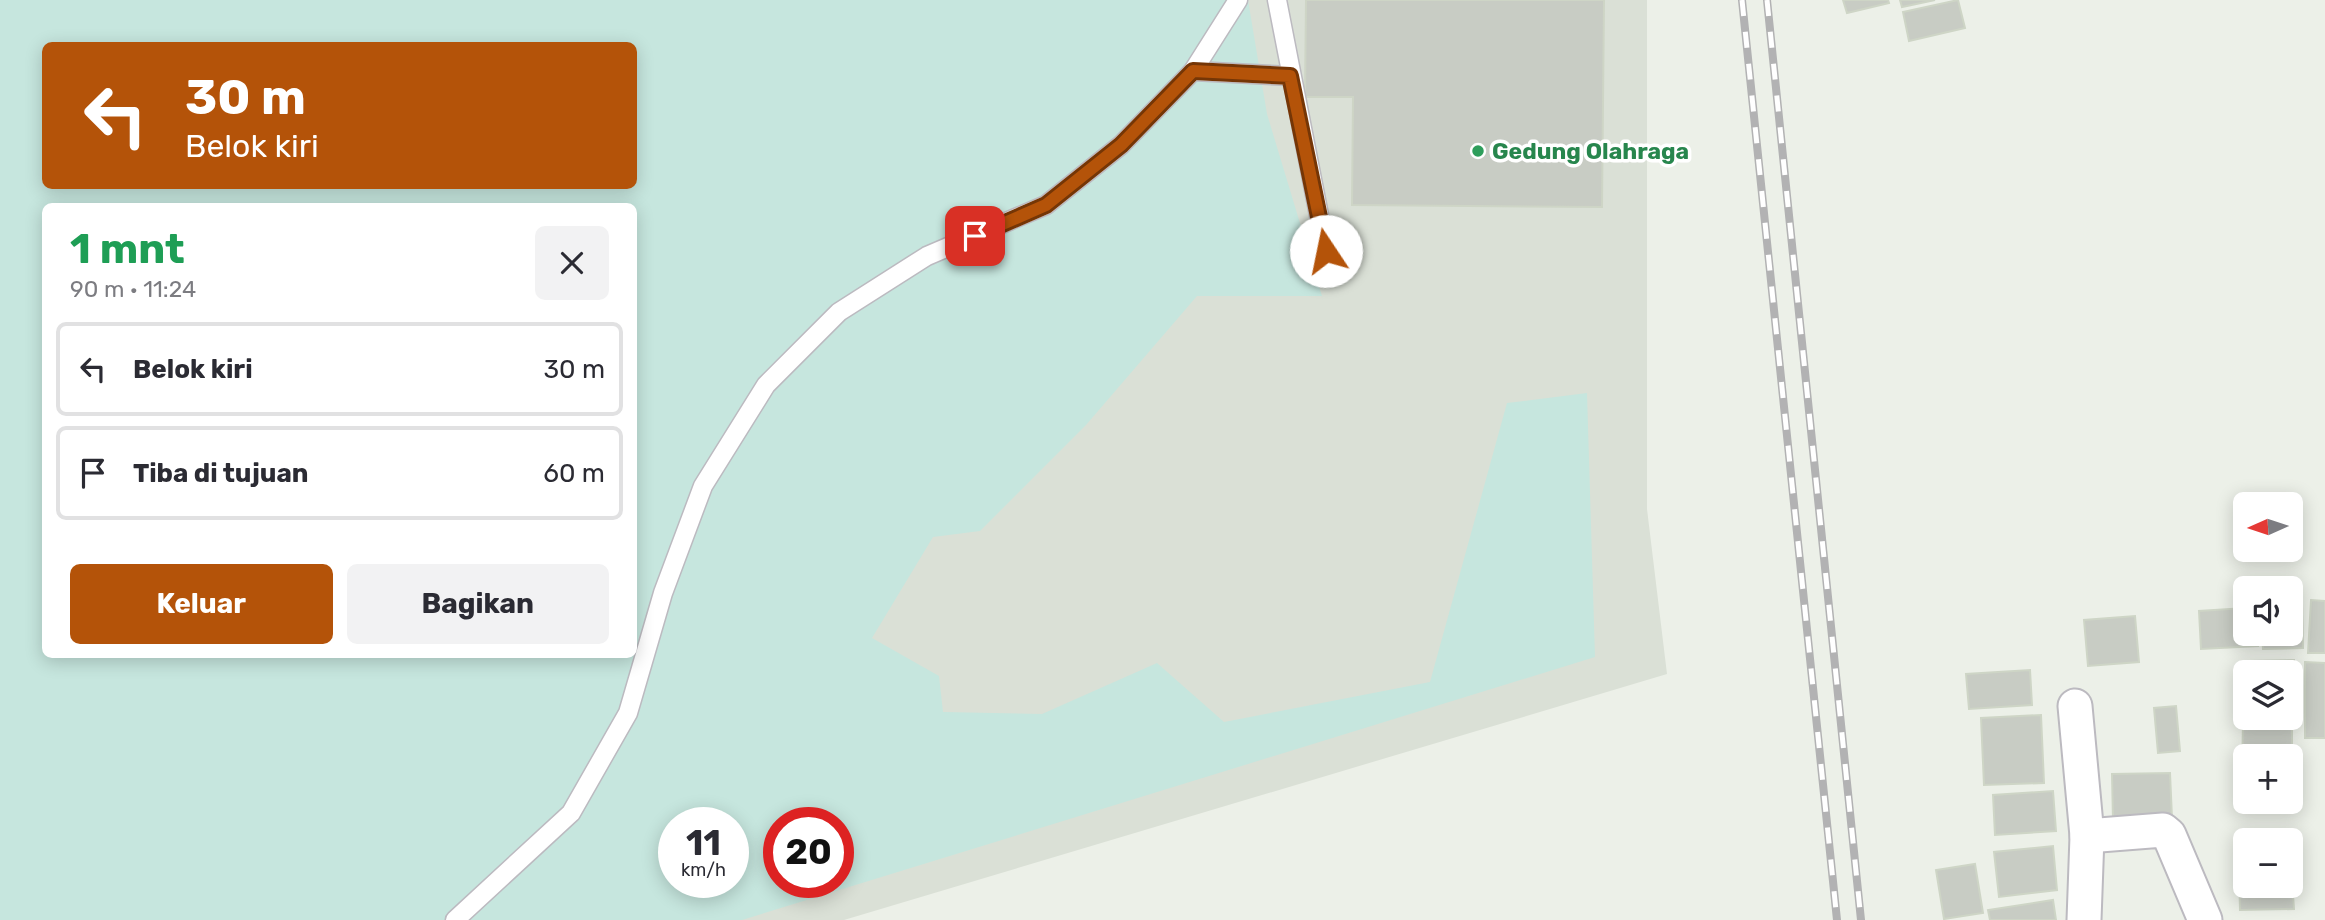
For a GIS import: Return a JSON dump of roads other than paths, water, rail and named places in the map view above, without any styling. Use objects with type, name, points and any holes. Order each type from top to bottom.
[{"type":"street","points":[[2075,706],[2087,835],[2084,920]]},
{"type":"street","points":[[2087,835],[2163,830],[2169,835],[2205,920]]},
{"type":"lane","points":[[455,920],[571,813],[628,713],[663,593],[703,486],[766,385],[839,312],[927,256],[1046,205],[1121,145],[1193,71],[1238,0]]},
{"type":"lane","points":[[1277,0],[1326,251]]},
{"type":"lane","points":[[1193,71],[1290,76]]},
{"type":"railway","points":[[1742,0],[1837,920]]},
{"type":"railway","points":[[1767,0],[1861,920]]},
{"type":"place","name":"Gedung Olahraga","points":[[1478,151]]}]
